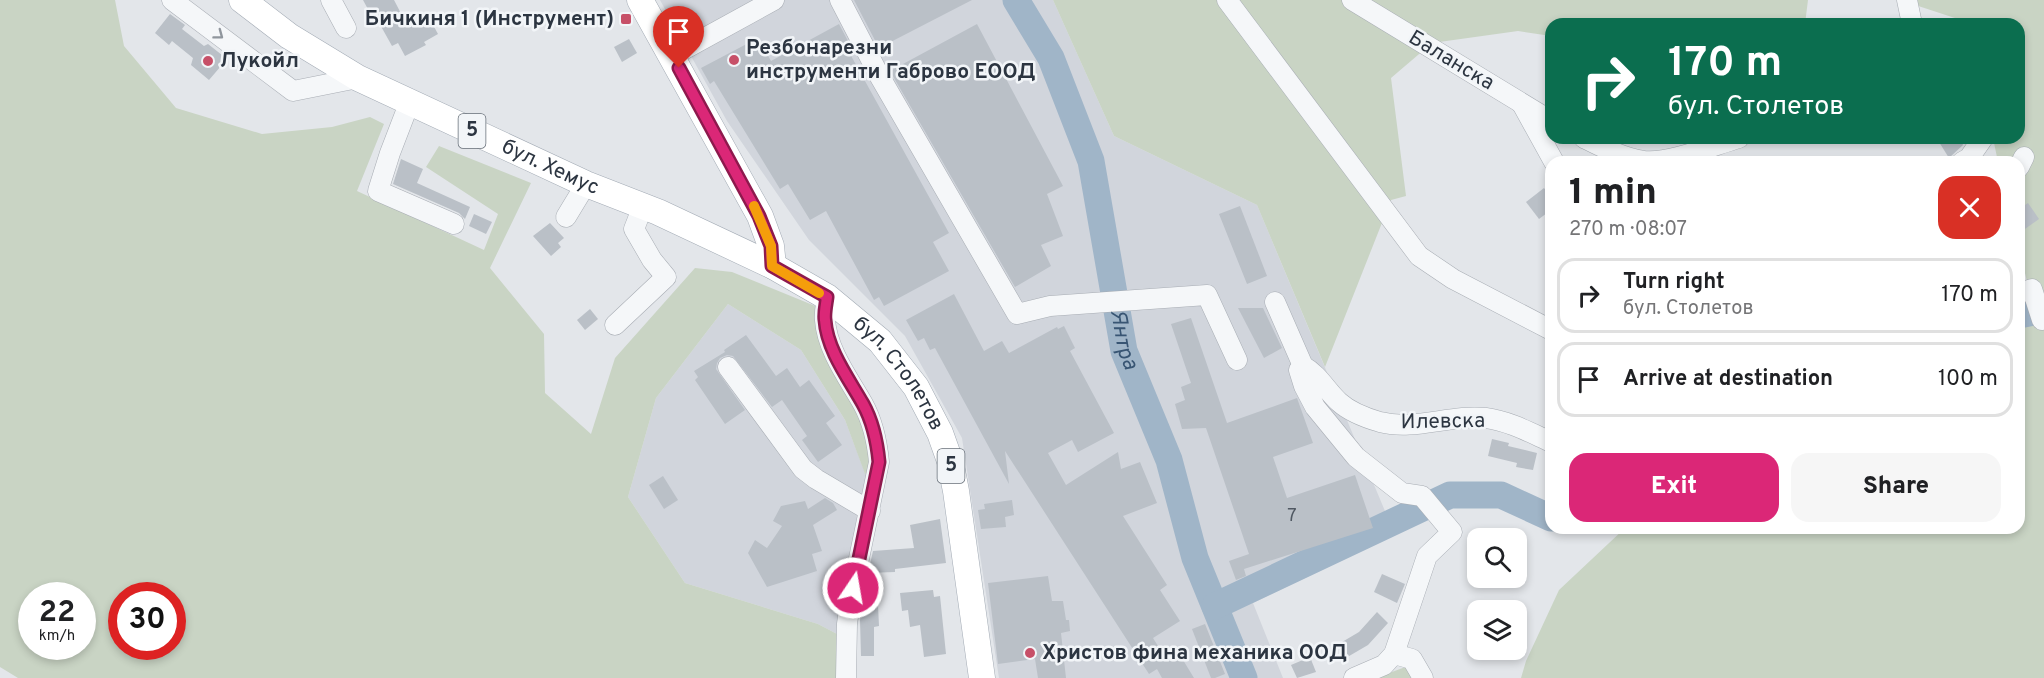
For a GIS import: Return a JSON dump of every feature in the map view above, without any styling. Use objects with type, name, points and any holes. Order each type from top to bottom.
[{"type":"main road","name":"бул. Хемус","points":[[242,0],[289,36],[358,78],[586,184],[643,206],[772,266]]},
{"type":"main road","points":[[640,0],[759,216],[771,246],[772,266]]},
{"type":"main road","name":"5","points":[[772,266],[827,297]]},
{"type":"main road","name":"бул. Столетов","points":[[827,297],[880,341],[916,387],[939,433],[950,461],[956,491],[982,678]]},
{"type":"street","points":[[172,0],[293,92],[358,78]]},
{"type":"street","points":[[331,0],[346,28]]},
{"type":"street","points":[[672,56],[774,0]]},
{"type":"street","points":[[840,0],[880,77],[1017,314],[1050,306],[1207,295],[1237,360]]},
{"type":"street","points":[[1227,0],[1419,256],[1453,279],[1545,327]]},
{"type":"street","name":"Баланска","points":[[1352,0],[1545,117]]},
{"type":"street","points":[[1907,0],[1911,18]]},
{"type":"street","points":[[410,101],[378,191],[454,224]]},
{"type":"street","points":[[1522,104],[1551,156]]},
{"type":"street","points":[[1596,144],[1628,156]]},
{"type":"street","points":[[1679,156],[1719,144]]},
{"type":"street","points":[[566,217],[586,184]]},
{"type":"street","points":[[615,325],[666,277],[652,260],[634,229],[643,206]]},
{"type":"street","points":[[827,297],[825,320],[828,335],[873,426],[879,462],[848,613],[846,678]]},
{"type":"street","points":[[1275,302],[1303,366],[1299,370],[1300,376],[1315,407],[1356,457],[1402,493],[1422,496],[1452,532],[1428,556],[1394,654],[1384,665],[1354,678]]},
{"type":"street","name":"Илевска","points":[[1303,366],[1311,370],[1339,402],[1358,414],[1383,422],[1407,424],[1486,418],[1506,423],[1545,439]]},
{"type":"street","points":[[728,367],[803,469],[870,511]]},
{"type":"street","points":[[1394,654],[1412,658],[1423,678]]},
{"type":"shaded area","points":[[660,0],[1053,0],[1114,136],[1257,205],[1395,535],[1253,603],[1283,678],[999,678],[962,438],[905,336],[809,240],[727,121]]},
{"type":"shaded area","points":[[728,304],[801,350],[845,420],[865,473],[879,462],[839,635],[818,624],[685,583],[628,497],[656,398]]},
{"type":"green space","points":[[0,0],[115,0],[124,46],[176,108],[262,134],[332,127],[370,117],[384,124],[357,191],[484,250],[498,214],[426,167],[439,146],[531,183],[490,268],[544,334],[545,393],[591,434],[615,358],[695,268],[732,272],[825,310],[879,462],[865,474],[845,420],[801,350],[728,304],[656,398],[628,497],[685,583],[818,624],[839,635],[846,678],[18,678],[0,667]]},
{"type":"green space","points":[[1053,0],[1808,0],[1806,18],[1545,18],[1545,35],[1518,31],[1432,43],[1391,78],[1406,196],[1391,200],[1325,367],[1257,205],[1114,136]]},
{"type":"green space","points":[[1900,0],[2044,0],[2044,678],[1521,678],[1526,661],[1559,590],[1619,534],[2025,534],[2025,298],[2030,294],[2025,273],[2025,156],[1997,156],[1994,144],[2025,144],[2025,18],[1955,18]]},
{"type":"green space","points":[[1408,666],[1413,678],[1376,678]]},
{"type":"building","points":[[363,0],[394,0],[407,25],[427,14],[438,34],[424,42],[426,45],[405,56],[398,43],[392,46],[373,12],[370,13]]},
{"type":"building","points":[[854,0],[972,0],[879,48]]},
{"type":"building","points":[[170,14],[185,25],[182,29],[204,46],[208,44],[227,59],[209,80],[191,65],[193,58],[172,41],[169,45],[155,33]]},
{"type":"building","points":[[839,24],[848,41],[844,43],[949,233],[933,242],[949,271],[884,306],[879,297],[874,300],[826,211],[810,220],[788,184],[780,189],[714,81],[710,84],[701,68],[758,38],[771,61]]},
{"type":"building","points":[[977,24],[1063,186],[1047,194],[1063,236],[1041,245],[1051,266],[1015,287],[890,71]]},
{"type":"building","points":[[629,39],[637,53],[622,62],[614,47]]},
{"type":"building","points":[[1940,144],[1962,144],[1951,156],[1948,156]]},
{"type":"building","points":[[401,159],[423,169],[417,183],[470,207],[465,219],[459,213],[393,184]]},
{"type":"building","points":[[1545,189],[1545,214],[1539,219],[1526,202]]},
{"type":"building","points":[[2028,203],[2039,219],[2025,229],[2025,205]]},
{"type":"building","points":[[1240,206],[1267,276],[1247,284],[1219,214]]},
{"type":"building","points":[[474,214],[492,222],[486,234],[469,226]]},
{"type":"building","points":[[550,223],[564,238],[558,243],[561,247],[551,256],[533,236]]},
{"type":"building","points":[[954,294],[984,351],[1002,341],[1009,353],[1057,327],[1058,329],[1064,326],[1075,348],[1070,351],[1114,433],[1078,452],[1072,440],[1048,453],[1066,485],[1118,452],[1121,469],[1140,462],[1157,503],[1123,516],[1167,585],[1160,590],[1180,621],[1153,638],[1168,662],[1180,655],[1194,678],[1162,678],[1157,669],[1149,674],[1005,451],[1009,484],[935,348],[930,350],[924,338],[918,341],[906,320]]},
{"type":"building","points":[[1238,308],[1263,308],[1282,348],[1264,358]]},
{"type":"building","points":[[590,309],[598,319],[585,330],[577,320]]},
{"type":"building","points":[[1191,318],[1227,423],[1297,398],[1313,443],[1273,457],[1287,498],[1355,475],[1373,528],[1244,569],[1246,576],[1236,580],[1229,561],[1249,554],[1206,428],[1182,429],[1175,404],[1185,400],[1181,387],[1191,383],[1171,324]]},
{"type":"building","points":[[746,335],[776,376],[787,368],[800,387],[809,380],[835,416],[826,423],[842,445],[818,462],[802,440],[807,436],[782,400],[772,407],[733,356],[727,355],[720,358],[716,369],[745,410],[725,424],[695,380],[698,377],[694,371],[725,352],[724,350]]},
{"type":"building","points":[[1492,439],[1509,443],[1508,446],[1537,453],[1533,470],[1516,467],[1517,463],[1488,456]]},
{"type":"building","points":[[663,476],[678,500],[664,509],[649,485]]},
{"type":"building","points":[[825,498],[833,503],[837,510],[813,525],[822,551],[812,554],[817,571],[767,587],[748,553],[755,540],[767,548],[782,526],[773,521],[781,506],[805,501],[808,509]]},
{"type":"building","points":[[1012,500],[1014,515],[1005,517],[1006,527],[981,529],[978,510],[985,509],[984,504]]},
{"type":"building","points":[[940,519],[946,563],[895,569],[895,572],[868,573],[873,551],[914,548],[910,525]]},
{"type":"building","points":[[1382,574],[1405,584],[1397,603],[1374,592]]},
{"type":"building","points":[[1048,576],[1052,601],[1063,601],[1066,620],[1069,620],[1070,631],[1061,633],[1066,678],[1038,678],[1035,659],[998,664],[988,583]]},
{"type":"building","points":[[933,590],[934,597],[940,596],[946,654],[924,657],[920,625],[910,627],[908,610],[902,611],[900,593]]},
{"type":"building","points":[[862,605],[878,605],[879,626],[874,627],[874,656],[861,656]]},
{"type":"building","points":[[1377,612],[1388,623],[1368,645],[1344,659],[1337,645],[1359,632]]},
{"type":"building","points":[[1205,624],[1225,674],[1215,678],[1211,678],[1192,629]]},
{"type":"building","points":[[1310,657],[1316,672],[1297,678],[1291,665]]},
{"type":"waterway","name":"Янтра","points":[[1016,0],[1051,58],[1091,161],[1124,351],[1169,460],[1195,558],[1244,678]]},
{"type":"waterway","points":[[2025,314],[2044,310]]},
{"type":"waterway","points":[[1215,606],[1450,495],[1501,495],[1545,515]]},
{"type":"slow traffic","points":[[754,206],[771,246],[772,266],[819,293]]},
{"type":"place","name":"Бичкиня 1 (Инструмент)","points":[[626,19]]},
{"type":"place","name":"Резбонарезни инструменти Габрово ЕООД","points":[[734,60]]},
{"type":"place","name":"Лукойл","points":[[208,61]]},
{"type":"place","name":"Христов фина механика ООД","points":[[1030,653]]},
{"type":"route","points":[[679,68],[759,216],[771,246],[772,266],[827,297],[825,320],[828,335],[873,426],[879,462],[853,588]]}]
